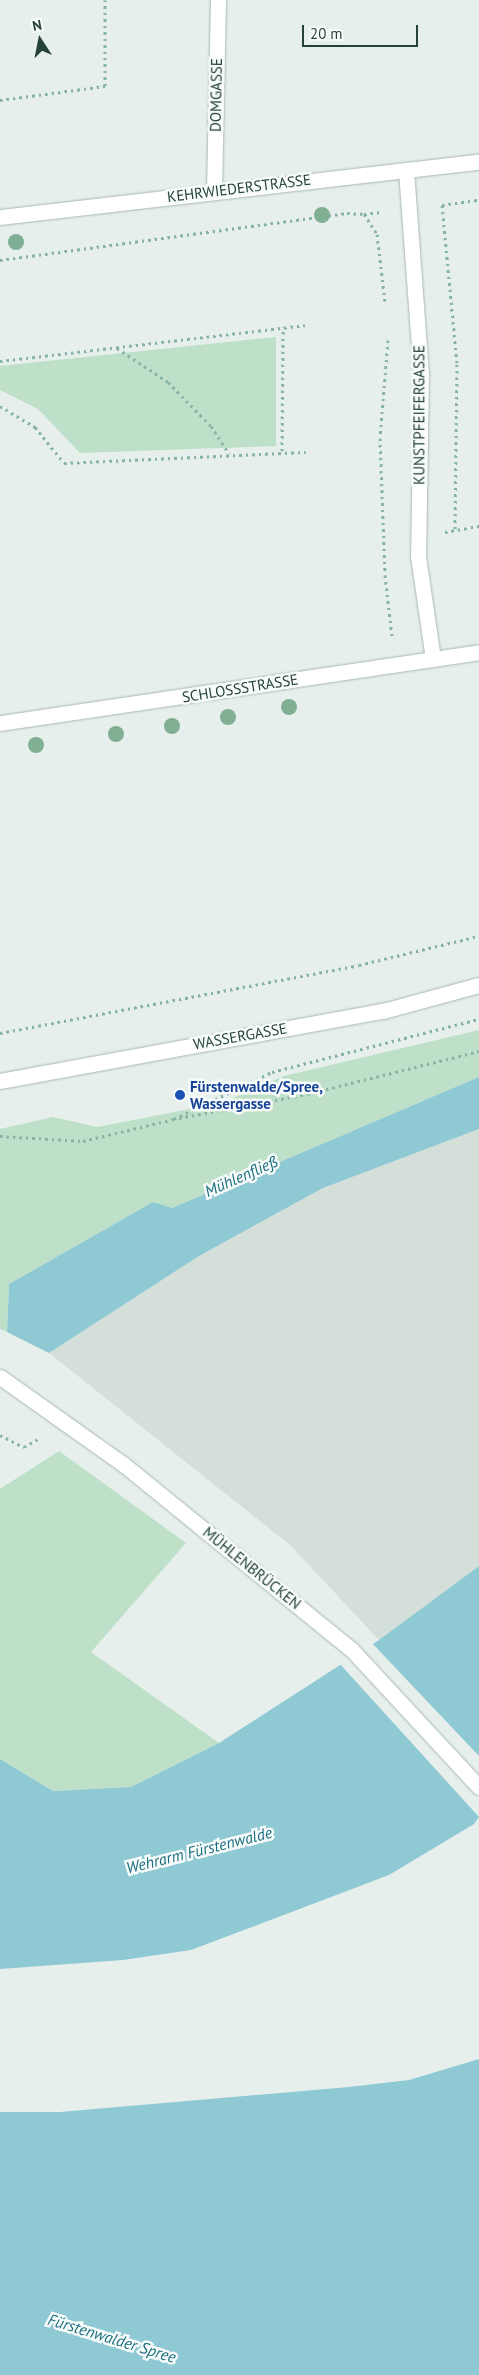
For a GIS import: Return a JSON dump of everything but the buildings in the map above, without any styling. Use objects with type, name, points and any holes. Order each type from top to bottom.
[{"type":"street","name":"DOMGASSE","points":[[214,191],[218,0]]},
{"type":"street","name":"KEHRWIEDERSTRASSE","points":[[0,217],[479,162]]},
{"type":"street","name":"KUNSTPFEIFERGASSE","points":[[406,170],[421,372],[418,556],[433,659]]},
{"type":"street","name":"SCHLOSSSTRASSE","points":[[0,723],[479,652]]},
{"type":"street","name":"WASSERGASSE","points":[[0,1082],[383,1010],[479,985]]},
{"type":"street","name":"MÜHLENBRÜCKEN","points":[[0,1377],[123,1464],[351,1649],[479,1787]]},
{"type":"path","points":[[0,100],[105,86],[105,0]]},
{"type":"path","points":[[408,209],[479,200]]},
{"type":"path","points":[[442,205],[457,364],[455,530]]},
{"type":"path","points":[[0,260],[347,213],[364,214],[377,234],[387,313]]},
{"type":"path","points":[[0,361],[304,325]]},
{"type":"path","points":[[282,451],[283,327]]},
{"type":"path","points":[[389,332],[380,438],[385,575],[396,665]]},
{"type":"path","points":[[117,347],[168,382],[211,426],[229,454]]},
{"type":"path","points":[[0,406],[35,427],[64,463],[282,451],[306,452]]},
{"type":"path","points":[[0,1033],[360,965],[479,936]]},
{"type":"path","points":[[174,1119],[272,1072],[479,1018]]},
{"type":"path","points":[[0,1136],[83,1141],[174,1119],[307,1094],[479,1051]]},
{"type":"shaded area","points":[[479,1129],[479,1566],[379,1640],[290,1545],[49,1353],[199,1256],[323,1188]]},
{"type":"green space","points":[[276,337],[276,446],[80,453],[38,409],[0,390],[0,366]]},
{"type":"green space","points":[[479,1030],[479,1077],[172,1208],[153,1202],[9,1284],[7,1332],[0,1329],[0,1129],[53,1117],[97,1127],[221,1103],[284,1076]]},
{"type":"green space","points":[[59,1451],[186,1543],[91,1652],[219,1743],[131,1787],[53,1791],[0,1759],[0,1489]]},
{"type":"water","points":[[479,1077],[479,1129],[323,1188],[199,1256],[49,1353],[7,1332],[9,1284],[153,1202],[172,1208]]},
{"type":"water","name":"Wehrarm Fürstenwalde","points":[[479,1566],[479,1817],[474,1824],[389,1875],[191,1950],[123,1960],[0,1969],[0,1759],[53,1791],[131,1787],[219,1743],[379,1640]]},
{"type":"water","name":"Fürstenwalder Spree","points":[[479,2059],[479,2375],[0,2375],[0,2112],[60,2112],[349,2087],[409,2080]]},
{"type":"pier","points":[[371,1642],[479,1756],[479,1817],[339,1663]]},
{"type":"place","name":"Fürstenwalde/Spree, Wassergasse","points":[[180,1095]]},
{"type":"water label","name":"Mühlenfließ","points":[[241,1176]]}]
